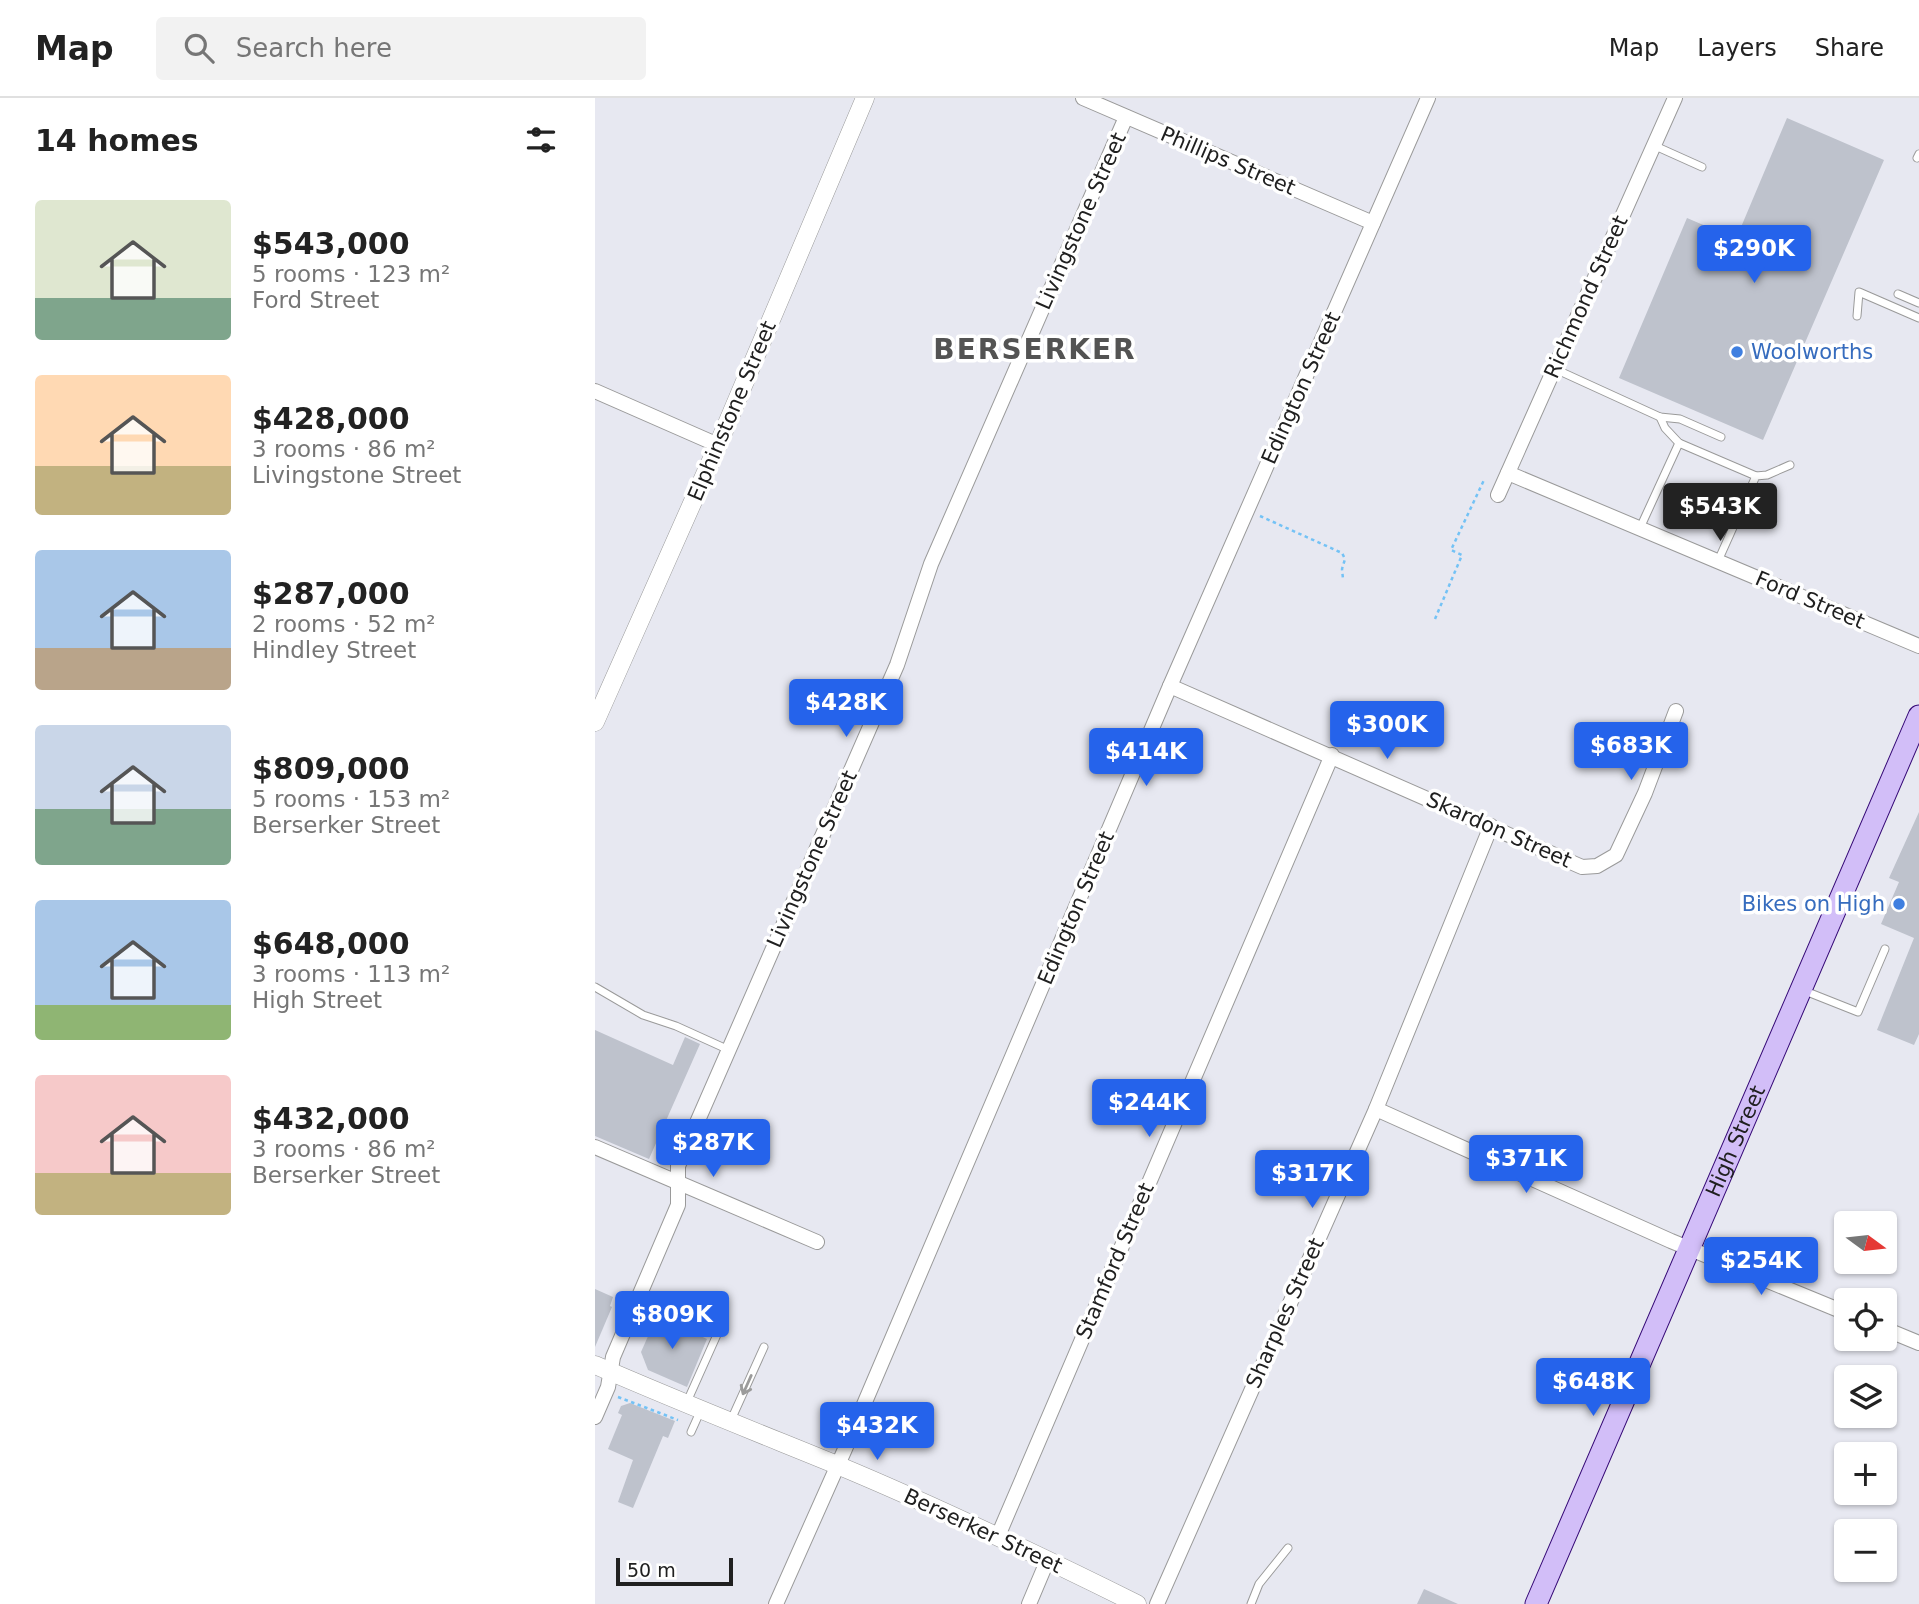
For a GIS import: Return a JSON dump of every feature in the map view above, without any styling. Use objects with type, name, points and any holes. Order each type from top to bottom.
[{"type":"main road","name":"High Street","points":[[1536,1604],[1919,716]]},
{"type":"street","name":"Elphinstone Street","points":[[595,722],[865,98]]},
{"type":"street","name":"Phillips Street","points":[[1083,98],[1373,223]]},
{"type":"street","name":"Edington Street","points":[[776,1604],[1170,686],[1428,98]]},
{"type":"street","name":"Richmond Street","points":[[1498,495],[1675,98]]},
{"type":"street","name":"Livingstone Street","points":[[595,1417],[608,1387],[603,1369],[613,1357],[678,1205],[678,1166],[897,665],[931,564],[1126,117]]},
{"type":"street","points":[[595,391],[717,444]]},
{"type":"street","name":"Ford Street","points":[[1508,473],[1919,646]]},
{"type":"street","name":"Skardon Street","points":[[1170,686],[1582,867],[1597,866],[1616,855],[1645,793],[1676,711]]},
{"type":"street","name":"Stamford Street","points":[[998,1536],[1332,755]]},
{"type":"street","name":"Sharples Street","points":[[1157,1604],[1376,1109],[1491,826]]},
{"type":"street","points":[[1376,1109],[1689,1248],[1834,1308]]},
{"type":"street","points":[[595,1147],[817,1242]]},
{"type":"street","points":[[1897,1334],[1919,1343]]},
{"type":"street","name":"Berserker Street","points":[[603,1369],[729,1423],[837,1465],[1048,1559],[1137,1604]]},
{"type":"street","points":[[1029,1604],[1048,1559]]},
{"type":"lane","points":[[1653,145],[1702,167]]},
{"type":"lane","points":[[1857,316],[1859,292],[1919,318]]},
{"type":"lane","points":[[1900,310],[1898,293],[1919,303]]},
{"type":"lane","points":[[1555,369],[1660,416],[1680,419],[1721,437]]},
{"type":"lane","points":[[1660,416],[1665,428],[1679,443],[1756,476],[1767,475],[1790,465]]},
{"type":"lane","points":[[1640,529],[1679,443]]},
{"type":"lane","points":[[1718,561],[1756,476]]},
{"type":"lane","points":[[1801,989],[1858,1012],[1885,949]]},
{"type":"lane","points":[[595,987],[643,1015],[676,1026],[729,1050]]},
{"type":"lane","points":[[639,1293],[661,1302]]},
{"type":"lane","points":[[691,1432],[693,1408],[720,1328]]},
{"type":"lane","points":[[729,1423],[764,1347]]},
{"type":"lane","points":[[1251,1604],[1259,1584],[1288,1548]]},
{"type":"path","points":[[1435,619],[1462,555],[1451,550],[1484,480]]},
{"type":"path","points":[[1247,510],[1342,553],[1345,559],[1343,579]]},
{"type":"building","points":[[1787,118],[1884,160],[1763,440],[1619,378],[1687,218],[1736,239]]},
{"type":"building","points":[[1919,812],[1919,1034],[1914,1045],[1877,1030],[1914,938],[1881,924],[1899,882],[1889,878]]},
{"type":"building","points":[[595,1030],[673,1065],[685,1037],[700,1044],[649,1159],[595,1136]]},
{"type":"building","points":[[595,1289],[613,1297],[612,1307],[595,1347]]},
{"type":"building","points":[[657,1316],[707,1339],[687,1387],[648,1370],[641,1352]]},
{"type":"building","points":[[630,1403],[675,1421],[668,1438],[663,1436],[633,1508],[618,1502],[633,1460],[608,1449],[622,1415],[618,1413],[621,1406]]},
{"type":"building","points":[[1424,1589],[1458,1604],[1417,1604]]},
{"type":"place","name":"Woolworths","points":[[1737,352]]},
{"type":"place","name":"Bikes on High","points":[[1899,904]]},
{"type":"district","name":"BERSERKER","points":[[1035,349]]}]
